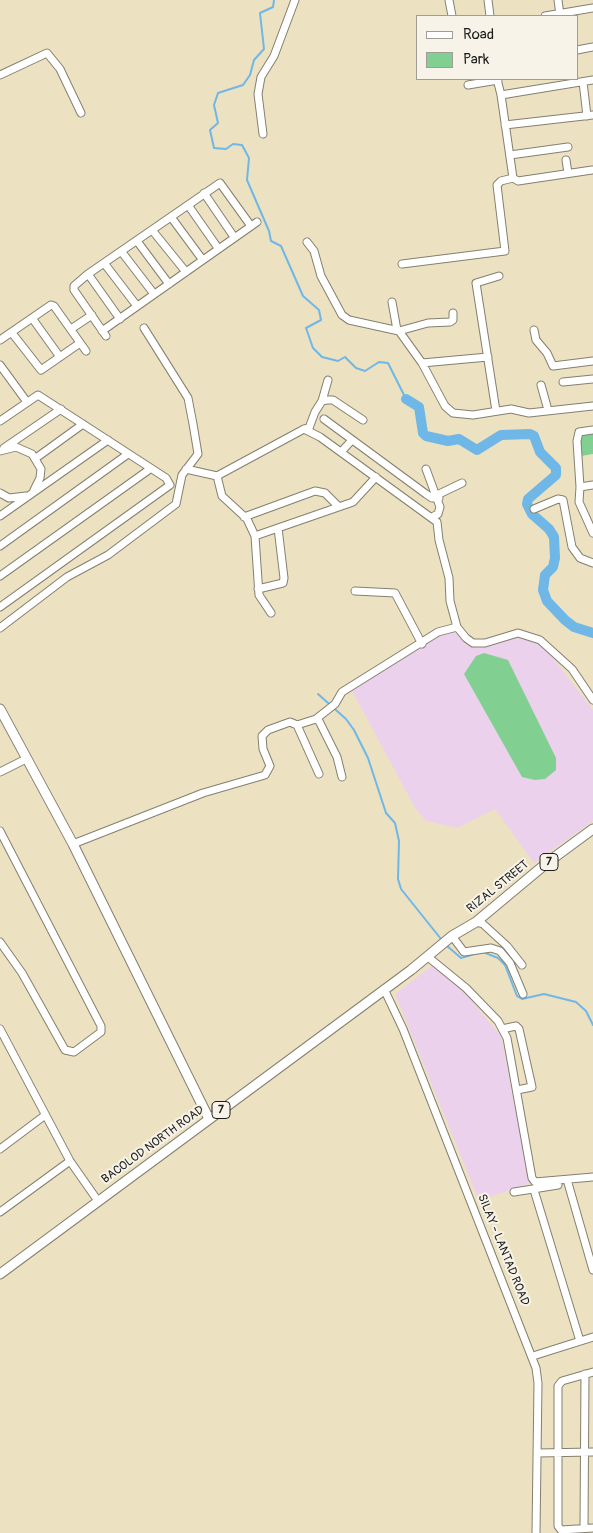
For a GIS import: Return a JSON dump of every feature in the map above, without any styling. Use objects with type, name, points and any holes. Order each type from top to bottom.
[{"type":"main road","points":[[0,710],[73,844],[209,1120]]},
{"type":"main road","name":"RIZAL STREET","points":[[441,945],[476,922],[548,862],[593,829]]},
{"type":"main road","name":"BACOLOD NORTH ROAD","points":[[0,1274],[428,957],[441,945]]},
{"type":"street","points":[[263,134],[258,94],[261,77],[274,56],[295,0]]},
{"type":"street","points":[[449,0],[452,15]]},
{"type":"street","points":[[488,0],[490,15]]},
{"type":"street","points":[[558,0],[560,15],[593,8]]},
{"type":"street","points":[[578,50],[593,47]]},
{"type":"street","points":[[0,75],[47,53],[60,69],[81,113]]},
{"type":"street","points":[[468,85],[498,80],[513,178]]},
{"type":"street","points":[[501,95],[593,80]]},
{"type":"street","points":[[505,125],[590,116],[583,82]]},
{"type":"street","points":[[510,155],[568,146]]},
{"type":"street","points":[[566,160],[568,173]]},
{"type":"street","points":[[402,264],[504,250],[497,185],[501,181],[513,178],[518,181],[592,170]]},
{"type":"street","points":[[217,184],[222,184],[254,224],[137,306],[104,333],[74,290],[74,286],[88,274],[188,205],[217,184]]},
{"type":"street","points":[[204,193],[234,237]]},
{"type":"street","points":[[188,205],[218,248]]},
{"type":"street","points":[[171,217],[202,259]]},
{"type":"street","points":[[152,230],[186,272]]},
{"type":"street","points":[[137,241],[169,284]]},
{"type":"street","points":[[308,242],[314,251],[321,276],[342,315],[349,320],[398,330],[428,323],[450,322],[453,320],[453,313]]},
{"type":"street","points":[[121,251],[154,294]]},
{"type":"street","points":[[104,263],[137,306]]},
{"type":"street","points":[[88,274],[120,319]]},
{"type":"street","points":[[496,411],[476,283],[499,276]]},
{"type":"street","points":[[392,302],[398,330],[422,363],[445,406],[453,413],[474,415],[514,409],[529,413],[593,406]]},
{"type":"street","points":[[0,340],[51,305],[86,351]]},
{"type":"street","points":[[71,329],[92,315]]},
{"type":"street","points":[[32,318],[60,357]]},
{"type":"street","points":[[0,628],[67,577],[108,555],[175,506],[179,483],[198,452],[188,398],[144,328]]},
{"type":"street","points":[[534,330],[536,340],[548,353],[553,366],[593,362]]},
{"type":"street","points":[[12,333],[41,370],[80,343]]},
{"type":"street","points":[[422,363],[488,357]]},
{"type":"street","points":[[0,365],[27,402]]},
{"type":"street","points":[[0,381],[8,376]]},
{"type":"street","points":[[562,382],[593,379]]},
{"type":"street","points":[[184,472],[217,476],[309,428],[315,412],[322,401],[328,380]]},
{"type":"street","points":[[541,385],[548,410]]},
{"type":"street","points":[[0,421],[38,395],[169,481],[170,485],[0,608]]},
{"type":"street","points":[[322,401],[333,400],[363,420]]},
{"type":"street","points":[[0,451],[61,409]]},
{"type":"street","points":[[324,419],[432,498],[462,483]]},
{"type":"street","points":[[36,458],[83,424]]},
{"type":"street","points":[[304,429],[341,452],[432,517],[438,525],[439,540],[449,578],[450,601],[456,627],[473,643],[484,643],[518,633],[540,640],[572,669],[593,700]]},
{"type":"street","points":[[593,430],[578,433],[579,502],[593,533]]},
{"type":"street","points":[[0,516],[108,440]]},
{"type":"street","points":[[341,452],[352,440]]},
{"type":"street","points":[[0,451],[16,447],[25,449],[36,458],[41,469],[40,478],[32,494],[17,499],[0,494]]},
{"type":"street","points":[[0,546],[128,454]]},
{"type":"street","points":[[0,576],[150,469]]},
{"type":"street","points":[[426,470],[438,496],[440,510],[432,517]]},
{"type":"street","points":[[217,476],[222,496],[244,517],[255,536],[258,589],[261,600],[271,613]]},
{"type":"street","points":[[255,536],[359,498],[376,477]]},
{"type":"street","points":[[580,487],[593,485]]},
{"type":"street","points":[[244,517],[315,491],[325,493],[338,506]]},
{"type":"street","points":[[534,509],[558,499],[563,500],[572,547],[580,558],[593,563]]},
{"type":"street","points":[[584,515],[593,514]]},
{"type":"street","points":[[258,589],[284,582],[278,528]]},
{"type":"street","points":[[355,591],[395,592],[422,644]]},
{"type":"street","points":[[73,844],[203,793],[266,775],[270,766],[262,736],[268,730],[290,722],[297,725],[316,719],[335,704],[342,692],[422,644],[438,632],[456,627]]},
{"type":"street","points":[[316,719],[326,733],[337,757],[342,777]]},
{"type":"street","points":[[297,725],[319,774]]},
{"type":"street","points":[[0,772],[26,759]]},
{"type":"street","points":[[0,831],[101,1026],[101,1032],[74,1052],[65,1050],[22,974],[1,947]]},
{"type":"street","points":[[476,922],[483,924],[507,946],[522,965]]},
{"type":"street","points":[[451,937],[464,952],[491,948],[500,951],[510,963],[523,994]]},
{"type":"street","points":[[428,957],[466,988],[498,1021],[507,1038],[532,1178],[535,1182],[593,1178]]},
{"type":"street","name":"SILAY - LANTAD ROAD","points":[[384,989],[403,1029],[533,1356],[538,1384],[536,1533]]},
{"type":"street","points":[[502,1029],[516,1026],[519,1029],[532,1087],[517,1090]]},
{"type":"street","points":[[1,1032],[44,1116],[70,1161],[98,1201]]},
{"type":"street","points":[[0,1149],[44,1116]]},
{"type":"street","points":[[0,1212],[70,1161]]},
{"type":"street","points":[[514,1192],[534,1190],[593,1178]]},
{"type":"street","points":[[568,1183],[593,1270]]},
{"type":"street","points":[[534,1190],[580,1341]]},
{"type":"street","points":[[533,1356],[593,1337]]},
{"type":"street","points":[[593,1372],[559,1383],[558,1526],[561,1530],[593,1528]]},
{"type":"street","points":[[584,1528],[585,1374]]},
{"type":"street","points":[[538,1453],[593,1452]]},
{"type":"shaded area","points":[[452,631],[458,632],[470,644],[510,635],[531,640],[541,646],[553,658],[593,710],[593,821],[534,863],[495,809],[457,828],[426,821],[415,808],[351,689],[441,634]]},
{"type":"shaded area","points":[[433,965],[464,992],[501,1036],[530,1183],[479,1201],[395,994]]},
{"type":"green space","points":[[593,433],[593,454],[581,456],[578,435]]},
{"type":"green space","points":[[484,653],[508,660],[556,758],[556,770],[545,779],[535,780],[522,777],[464,674],[476,656]]},
{"type":"waterway","points":[[274,0],[273,7],[260,13],[264,49],[254,60],[250,75],[243,85],[218,93],[214,105],[218,123],[210,130],[214,148],[226,149],[233,144],[242,145],[249,158],[247,180],[269,231],[271,241],[281,246],[303,296],[319,310],[321,320],[306,328],[313,348],[322,357],[338,361],[345,357],[356,368],[365,371],[379,362],[388,363],[406,399]]},
{"type":"waterway","points":[[406,399],[419,407],[423,433],[426,436],[448,441],[459,439],[477,450],[501,435],[530,434],[534,436],[540,452],[556,468],[556,475],[528,499],[527,504],[532,514],[549,529],[554,537],[555,558],[553,567],[545,575],[543,590],[547,601],[565,620],[574,627],[593,633]]},
{"type":"waterway","points":[[318,694],[346,719],[354,730],[368,758],[386,813],[395,823],[399,841],[398,879],[401,889],[441,939]]},
{"type":"waterway","points":[[446,945],[461,958],[478,953]]},
{"type":"waterway","points":[[483,952],[498,958],[505,965],[517,996],[522,999],[544,994],[576,1002],[586,1011],[593,1025]]}]
